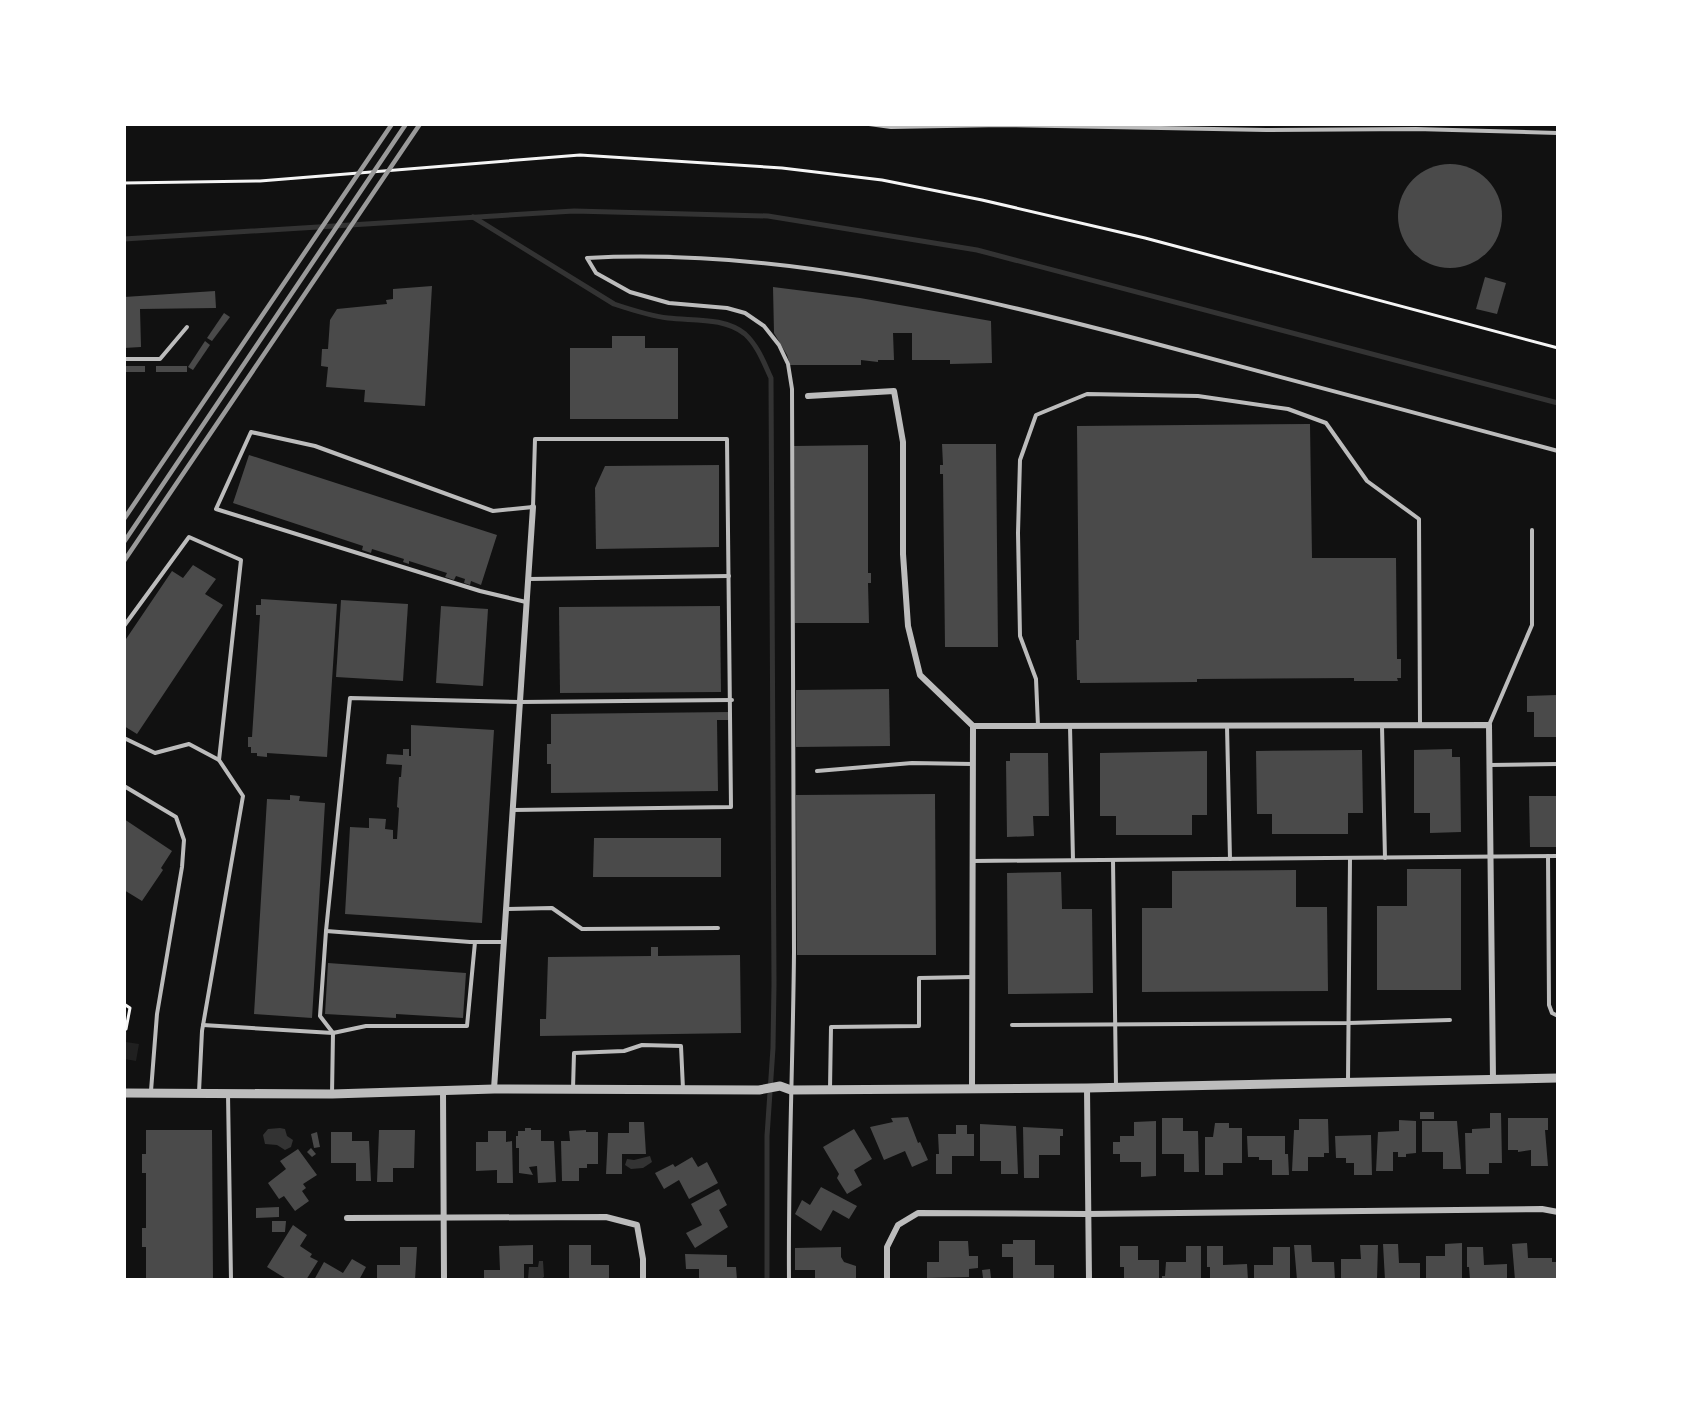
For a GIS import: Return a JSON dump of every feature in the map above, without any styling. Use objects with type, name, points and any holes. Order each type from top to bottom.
[{"type":"street","points":[[808,396],[894,391],[903,442],[903,554],[908,626],[920,675],[973,726],[1489,725],[1493,1079]]},
{"type":"street","points":[[494,1089],[533,507]]},
{"type":"street","points":[[972,1089],[973,726]]},
{"type":"street","points":[[124,1094],[332,1094],[494,1089],[759,1089],[780,1086],[791,1089],[830,1090],[1087,1088],[1557,1078]]},
{"type":"street","points":[[1087,1088],[1089,1280]]},
{"type":"street","points":[[443,1091],[444,1280]]},
{"type":"street","points":[[888,1280],[887,1247],[898,1226],[918,1213],[1087,1214],[1542,1209],[1557,1212]]},
{"type":"street","points":[[347,1218],[606,1217],[637,1226],[643,1259],[643,1280]]},
{"type":"lane","points":[[869,124],[891,127],[1002,124],[1557,133]]},
{"type":"lane","points":[[789,1280],[794,952],[792,389],[788,364],[779,345],[764,326],[745,313],[727,308],[669,303],[630,292],[596,273],[587,258],[661,256],[735,259],[885,279],[1015,307],[1557,451]]},
{"type":"lane","points":[[124,359],[160,358],[187,327]]},
{"type":"lane","points":[[1038,726],[1036,679],[1020,636],[1018,533],[1020,460],[1036,415],[1087,394],[1198,396],[1288,410],[1326,423],[1367,481],[1419,519],[1420,725]]},
{"type":"lane","points":[[513,810],[731,807],[732,700],[727,439],[535,439],[533,507],[493,511],[315,446],[251,432],[216,509],[480,591],[527,602]]},
{"type":"lane","points":[[1489,725],[1532,625],[1532,530]]},
{"type":"lane","points":[[124,626],[189,537],[241,560],[219,760]]},
{"type":"lane","points":[[529,579],[729,576]]},
{"type":"lane","points":[[332,1094],[333,1033],[320,1016],[326,931],[350,698],[520,702],[732,700]]},
{"type":"lane","points":[[1227,725],[1230,859]]},
{"type":"lane","points":[[1382,725],[1385,858]]},
{"type":"lane","points":[[1070,726],[1073,860]]},
{"type":"lane","points":[[124,738],[155,753],[189,744],[219,760],[243,796],[203,1025],[199,1093]]},
{"type":"lane","points":[[818,771],[912,763],[973,764]]},
{"type":"lane","points":[[1490,765],[1557,764]]},
{"type":"lane","points":[[124,786],[176,817],[184,840],[183,867],[157,1014],[151,1093]]},
{"type":"lane","points":[[1548,856],[1549,1005],[1552,1013],[1557,1016]]},
{"type":"lane","points":[[973,861],[1557,856]]},
{"type":"lane","points":[[1348,1082],[1350,858]]},
{"type":"lane","points":[[1113,860],[1116,1087]]},
{"type":"lane","points":[[506,909],[552,908],[582,929],[718,928]]},
{"type":"lane","points":[[326,931],[504,942]]},
{"type":"lane","points":[[203,1025],[333,1033],[366,1026],[467,1026],[476,942]]},
{"type":"lane","points":[[830,1090],[831,1027],[919,1026],[919,978],[973,976]]},
{"type":"lane","points":[[1012,1025],[1349,1023],[1450,1020]]},
{"type":"lane","points":[[573,1089],[574,1053],[624,1050],[642,1045],[681,1046],[683,1089]]},
{"type":"lane","points":[[228,1093],[231,1280]]},
{"type":"path","points":[[124,183],[260,181],[580,155],[782,168],[882,180],[1005,205],[1145,238],[1557,348]]},
{"type":"path","points":[[124,1004],[130,1008],[126,1029]]},
{"type":"shaded area","points":[[125,1031],[127,1032],[126,1042],[139,1044],[136,1061],[125,1059]]},
{"type":"shaded area","points":[[268,1129],[285,1129],[287,1136],[293,1140],[291,1147],[285,1150],[277,1145],[265,1144],[263,1135]]},
{"type":"shaded area","points":[[650,1156],[652,1162],[643,1168],[631,1169],[625,1165],[627,1159],[634,1160]]},
{"type":"shaded area","points":[[539,1261],[543,1261],[544,1277],[528,1279],[529,1267],[538,1267]]},
{"type":"building","points":[[1450,164],[1470,168],[1487,179],[1498,196],[1502,216],[1498,236],[1487,253],[1470,264],[1450,268],[1430,264],[1413,253],[1402,236],[1398,216],[1402,196],[1413,179],[1430,168]]},
{"type":"building","points":[[1485,277],[1506,283],[1497,314],[1476,309]]},
{"type":"building","points":[[432,286],[425,406],[364,402],[365,390],[326,387],[328,367],[321,366],[322,349],[328,349],[330,320],[337,309],[387,304],[386,300],[393,299],[393,289]]},
{"type":"building","points":[[773,287],[860,298],[991,321],[992,363],[950,364],[950,360],[912,360],[912,333],[893,333],[894,360],[878,360],[878,362],[861,360],[861,365],[790,365],[774,333]]},
{"type":"building","points":[[215,291],[216,308],[140,309],[141,347],[124,348],[124,297]]},
{"type":"building","points":[[224,313],[230,317],[212,341],[207,338]]},
{"type":"building","points":[[612,336],[645,336],[645,348],[678,348],[678,419],[570,419],[570,348],[612,348]]},
{"type":"building","points":[[205,341],[210,345],[193,370],[188,367]]},
{"type":"building","points":[[124,366],[145,366],[145,372],[124,372]]},
{"type":"building","points":[[156,366],[187,366],[187,372],[156,372]]},
{"type":"building","points":[[1310,424],[1312,558],[1396,558],[1397,659],[1401,659],[1401,678],[1397,678],[1398,681],[1354,681],[1354,678],[1197,679],[1197,682],[1080,683],[1080,680],[1077,680],[1076,640],[1079,640],[1077,426]]},
{"type":"building","points":[[942,444],[996,444],[998,647],[945,647],[943,474],[940,474],[940,465],[943,465]]},
{"type":"building","points":[[868,445],[868,573],[871,573],[871,583],[868,583],[869,623],[795,623],[794,446]]},
{"type":"building","points":[[249,455],[497,535],[481,585],[471,581],[470,585],[464,583],[465,579],[456,576],[454,580],[445,577],[447,573],[409,561],[409,564],[403,562],[404,559],[372,549],[371,553],[362,550],[363,546],[233,503]]},
{"type":"building","points":[[719,465],[719,547],[596,549],[595,488],[605,466]]},
{"type":"building","points":[[193,565],[216,579],[205,594],[223,605],[137,734],[124,726],[124,642],[172,571],[183,578]]},
{"type":"building","points":[[261,599],[337,604],[327,757],[267,753],[267,757],[257,756],[257,753],[251,753],[251,747],[248,747],[248,737],[252,737],[260,615],[256,615],[256,605],[261,605]]},
{"type":"building","points":[[341,600],[408,604],[403,681],[336,677]]},
{"type":"building","points":[[441,606],[488,609],[483,686],[436,683]]},
{"type":"building","points":[[720,606],[721,692],[560,693],[559,607]]},
{"type":"building","points":[[889,689],[890,746],[796,747],[796,690]]},
{"type":"building","points":[[1557,695],[1557,737],[1534,737],[1534,712],[1527,712],[1527,696]]},
{"type":"building","points":[[730,712],[730,720],[717,720],[718,791],[551,793],[551,764],[547,764],[547,744],[551,744],[551,714]]},
{"type":"building","points":[[411,725],[494,730],[482,923],[345,914],[350,827],[369,828],[369,818],[386,819],[385,829],[393,830],[393,839],[397,839],[399,777],[401,777],[402,765],[386,764],[387,754],[403,755],[403,749],[409,749],[409,756],[411,756]]},
{"type":"building","points":[[1452,749],[1452,757],[1460,757],[1461,832],[1430,833],[1430,813],[1414,813],[1414,750]]},
{"type":"building","points":[[1362,750],[1363,813],[1348,813],[1348,834],[1272,834],[1272,814],[1257,814],[1256,751]]},
{"type":"building","points":[[1207,751],[1207,815],[1192,815],[1192,835],[1116,835],[1116,816],[1100,816],[1100,753]]},
{"type":"building","points":[[1010,753],[1048,753],[1049,816],[1033,816],[1034,836],[1007,837],[1006,761],[1010,761]]},
{"type":"building","points":[[935,794],[936,955],[797,955],[796,795]]},
{"type":"building","points":[[290,795],[300,796],[299,801],[325,803],[312,1018],[254,1014],[267,799],[290,800]]},
{"type":"building","points":[[1529,796],[1557,796],[1557,847],[1530,847]]},
{"type":"building","points":[[124,819],[172,851],[161,868],[163,870],[142,901],[124,890]]},
{"type":"building","points":[[594,838],[721,838],[721,877],[593,877]]},
{"type":"building","points":[[1407,869],[1461,869],[1461,990],[1377,990],[1377,906],[1407,906]]},
{"type":"building","points":[[1296,870],[1296,907],[1327,907],[1328,991],[1142,992],[1142,908],[1172,908],[1172,871]]},
{"type":"building","points":[[1061,872],[1062,909],[1092,909],[1093,993],[1008,994],[1007,873]]},
{"type":"building","points":[[651,947],[658,947],[658,956],[740,955],[741,1033],[540,1036],[540,1019],[546,1019],[548,957],[651,956]]},
{"type":"building","points":[[328,963],[466,973],[463,1018],[396,1014],[396,1018],[325,1014]]},
{"type":"building","points":[[1420,1112],[1434,1112],[1434,1119],[1420,1119]]},
{"type":"building","points":[[1490,1113],[1501,1113],[1502,1163],[1489,1163],[1489,1174],[1466,1174],[1465,1133],[1472,1133],[1472,1129],[1490,1128]]},
{"type":"building","points":[[908,1117],[918,1143],[920,1142],[928,1160],[912,1167],[905,1151],[884,1160],[870,1127],[893,1122],[891,1118]]},
{"type":"building","points":[[1162,1118],[1183,1118],[1183,1131],[1198,1131],[1199,1172],[1184,1172],[1184,1154],[1162,1154]]},
{"type":"building","points":[[1508,1118],[1548,1118],[1548,1130],[1545,1130],[1548,1166],[1531,1166],[1531,1150],[1518,1152],[1518,1150],[1508,1150]]},
{"type":"building","points":[[1299,1119],[1328,1119],[1329,1153],[1324,1153],[1324,1157],[1308,1157],[1308,1171],[1292,1171],[1294,1130],[1299,1130]]},
{"type":"building","points":[[1399,1120],[1416,1121],[1416,1153],[1398,1157],[1398,1152],[1393,1152],[1393,1171],[1376,1171],[1378,1132],[1399,1131]]},
{"type":"building","points":[[1156,1121],[1156,1176],[1141,1177],[1141,1162],[1120,1162],[1120,1154],[1113,1154],[1113,1142],[1120,1142],[1120,1136],[1134,1136],[1134,1122]]},
{"type":"building","points":[[1422,1121],[1457,1121],[1461,1169],[1443,1169],[1443,1152],[1422,1152]]},
{"type":"building","points":[[629,1122],[644,1122],[646,1154],[622,1154],[622,1174],[606,1174],[608,1133],[629,1133]]},
{"type":"building","points":[[1215,1123],[1229,1123],[1229,1128],[1242,1128],[1242,1163],[1223,1163],[1223,1175],[1205,1175],[1205,1137],[1213,1137]]},
{"type":"building","points":[[980,1124],[1016,1126],[1018,1174],[1001,1174],[1001,1161],[980,1161]]},
{"type":"building","points":[[956,1125],[967,1125],[967,1134],[974,1134],[974,1156],[952,1156],[952,1174],[936,1174],[936,1154],[939,1154],[938,1134],[956,1134]]},
{"type":"building","points":[[1023,1127],[1063,1129],[1063,1136],[1060,1136],[1060,1155],[1039,1155],[1039,1178],[1024,1178]]},
{"type":"building","points":[[525,1128],[541,1130],[541,1141],[554,1141],[556,1182],[538,1183],[537,1166],[529,1167],[533,1175],[519,1173],[519,1148],[516,1148],[516,1136],[518,1136],[518,1131],[525,1131]]},
{"type":"building","points":[[854,1129],[872,1159],[854,1170],[862,1185],[847,1194],[837,1178],[839,1174],[823,1147]]},
{"type":"building","points":[[146,1130],[212,1130],[213,1280],[146,1280],[146,1247],[142,1247],[142,1228],[146,1228],[146,1173],[142,1173],[142,1154],[146,1154]]},
{"type":"building","points":[[379,1130],[415,1130],[414,1168],[393,1168],[393,1182],[377,1182]]},
{"type":"building","points":[[586,1130],[586,1132],[598,1132],[598,1164],[587,1164],[587,1168],[579,1168],[579,1181],[562,1181],[561,1141],[570,1141],[569,1131]]},
{"type":"building","points":[[488,1131],[506,1131],[506,1142],[512,1141],[513,1183],[497,1183],[497,1170],[476,1171],[476,1142],[488,1142]]},
{"type":"building","points":[[317,1132],[320,1147],[314,1148],[311,1134]]},
{"type":"building","points":[[331,1132],[352,1132],[352,1141],[369,1141],[371,1181],[356,1181],[356,1163],[331,1163]]},
{"type":"building","points":[[1371,1135],[1372,1175],[1354,1175],[1354,1163],[1346,1163],[1346,1158],[1336,1158],[1335,1136]]},
{"type":"building","points":[[1247,1136],[1285,1136],[1285,1154],[1288,1154],[1289,1175],[1272,1175],[1272,1160],[1248,1157]]},
{"type":"building","points":[[311,1148],[316,1154],[312,1157],[307,1152]]},
{"type":"building","points":[[298,1149],[317,1175],[303,1184],[306,1188],[302,1191],[309,1201],[295,1211],[284,1196],[279,1199],[268,1183],[286,1169],[280,1161]]},
{"type":"building","points":[[692,1157],[698,1167],[707,1162],[718,1183],[689,1199],[679,1180],[664,1189],[655,1173],[673,1164],[675,1167]]},
{"type":"building","points":[[821,1187],[857,1206],[849,1219],[833,1210],[821,1231],[795,1214],[802,1200],[810,1205]]},
{"type":"building","points":[[719,1189],[727,1205],[719,1210],[728,1227],[695,1248],[686,1233],[702,1225],[691,1204]]},
{"type":"building","points":[[279,1207],[279,1217],[256,1218],[256,1208]]},
{"type":"building","points":[[272,1221],[286,1221],[285,1232],[272,1232]]},
{"type":"building","points":[[293,1225],[307,1235],[300,1246],[312,1254],[310,1257],[318,1261],[306,1280],[288,1280],[267,1267]]},
{"type":"building","points":[[1013,1240],[1035,1240],[1035,1265],[1054,1265],[1054,1280],[1013,1278],[1013,1257],[1002,1257],[1002,1244],[1013,1244]]},
{"type":"building","points":[[939,1241],[968,1241],[969,1256],[978,1256],[978,1268],[969,1269],[969,1277],[927,1278],[927,1262],[939,1262]]},
{"type":"building","points":[[1462,1243],[1462,1280],[1426,1280],[1426,1256],[1445,1256],[1445,1244]]},
{"type":"building","points":[[1527,1243],[1528,1258],[1552,1258],[1552,1262],[1557,1262],[1557,1280],[1515,1280],[1512,1244]]},
{"type":"building","points":[[1383,1244],[1398,1244],[1399,1263],[1420,1263],[1420,1280],[1385,1280]]},
{"type":"building","points":[[533,1245],[533,1264],[524,1264],[524,1280],[484,1280],[484,1270],[500,1270],[499,1246]]},
{"type":"building","points":[[569,1245],[591,1245],[591,1265],[609,1265],[609,1280],[569,1280]]},
{"type":"building","points":[[1294,1245],[1311,1245],[1312,1262],[1334,1262],[1335,1280],[1297,1280]]},
{"type":"building","points":[[1360,1245],[1378,1245],[1377,1280],[1341,1280],[1341,1259],[1361,1259]]},
{"type":"building","points":[[1120,1246],[1138,1246],[1138,1260],[1159,1260],[1159,1280],[1124,1280],[1124,1267],[1120,1267]]},
{"type":"building","points":[[1186,1246],[1201,1246],[1201,1280],[1162,1280],[1162,1276],[1165,1276],[1166,1262],[1186,1262]]},
{"type":"building","points":[[1207,1246],[1223,1246],[1223,1265],[1247,1264],[1248,1280],[1210,1280],[1210,1267],[1207,1267]]},
{"type":"building","points":[[400,1247],[417,1247],[415,1280],[377,1280],[377,1265],[400,1265]]},
{"type":"building","points":[[841,1247],[841,1257],[844,1262],[856,1266],[856,1280],[815,1280],[815,1270],[795,1270],[795,1248]]},
{"type":"building","points":[[1273,1247],[1290,1247],[1290,1280],[1254,1280],[1254,1265],[1273,1265]]},
{"type":"building","points":[[1467,1247],[1483,1247],[1484,1265],[1507,1264],[1507,1280],[1470,1280],[1469,1267],[1467,1267]]},
{"type":"building","points":[[685,1254],[727,1255],[727,1267],[736,1267],[737,1280],[699,1280],[699,1269],[686,1269]]},
{"type":"building","points":[[352,1259],[366,1267],[359,1280],[314,1280],[324,1262],[343,1273]]},
{"type":"building","points":[[990,1269],[991,1278],[983,1278],[982,1270]]},
{"type":"waterway","points":[[124,239],[574,211],[768,216],[977,250],[1558,403]]},
{"type":"waterway","points":[[473,217],[614,304],[654,316],[718,322],[737,329],[754,344],[771,378],[774,984],[773,1048],[767,1136],[767,1280]]},
{"type":"railway","points":[[124,519],[392,124]]},
{"type":"railway","points":[[124,542],[406,124]]},
{"type":"railway","points":[[124,561],[420,124]]}]
